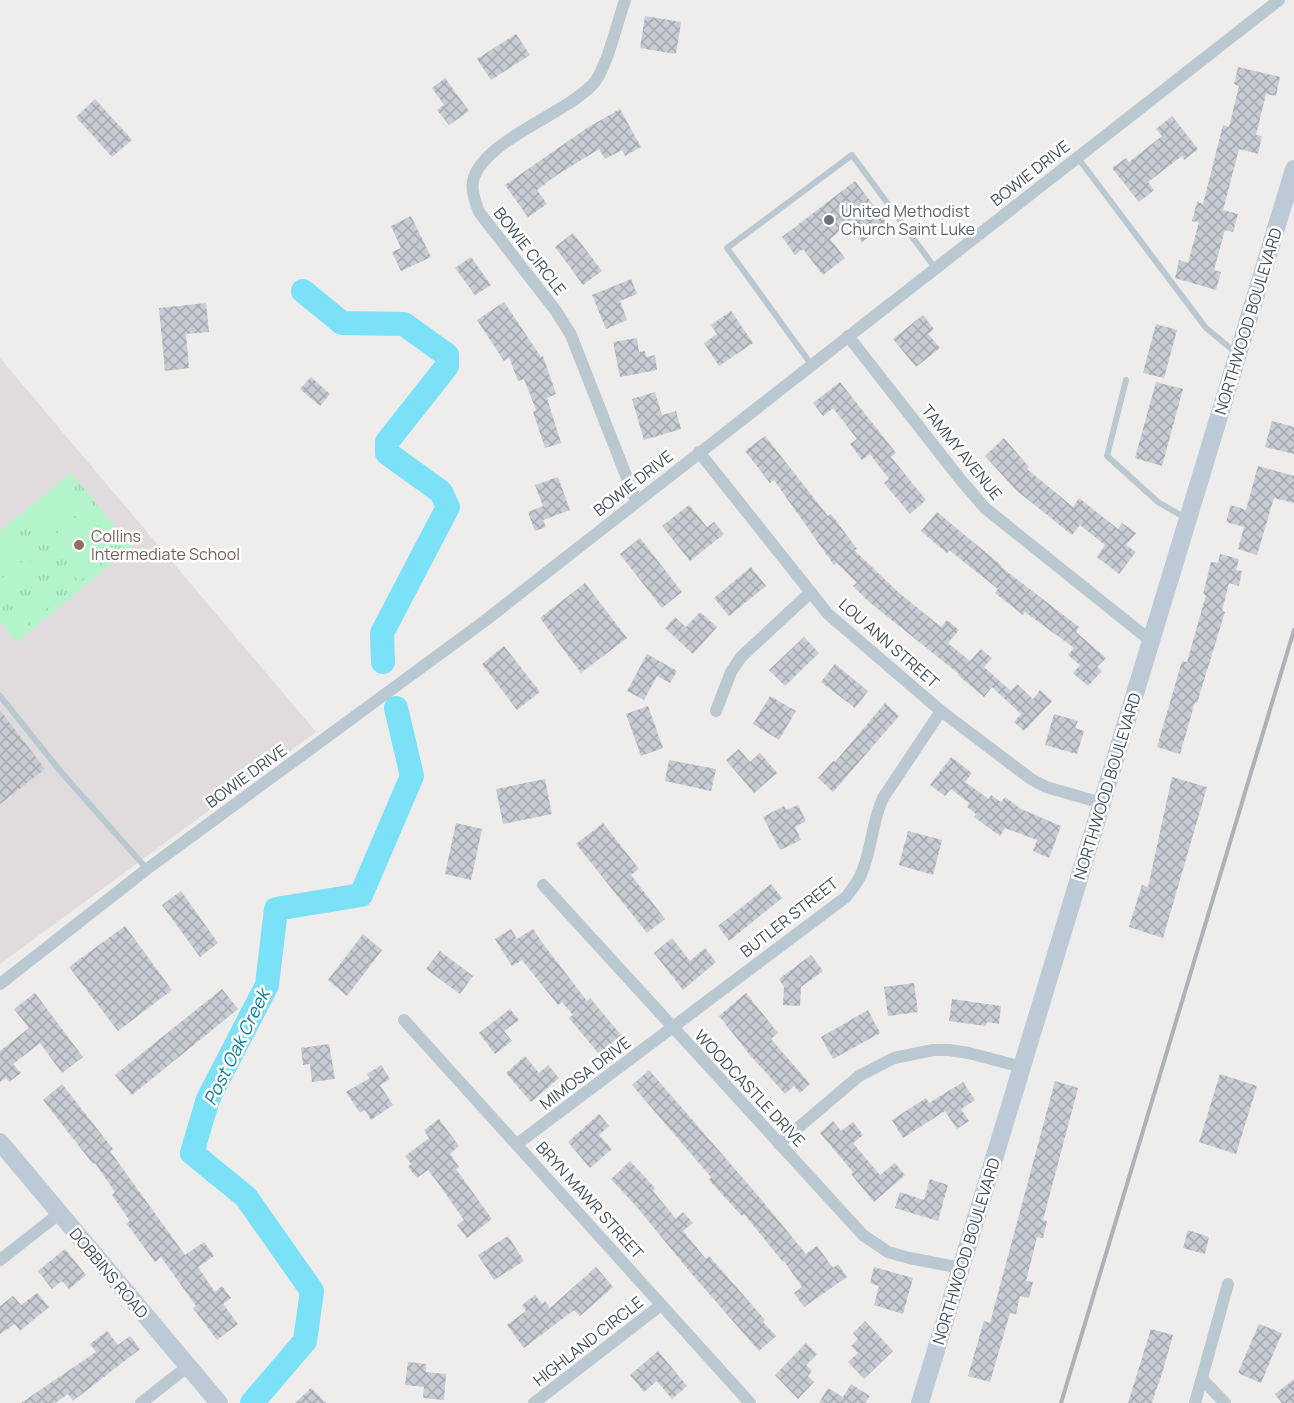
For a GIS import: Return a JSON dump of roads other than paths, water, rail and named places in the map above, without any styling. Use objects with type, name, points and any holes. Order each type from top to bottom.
[{"type":"street","name":"BOWIE CIRCLE","points":[[625,0],[601,70],[593,85],[489,154],[479,167],[472,186],[479,212],[556,311],[571,335],[636,501]]},
{"type":"street","name":"BOWIE DRIVE","points":[[0,984],[147,869],[473,629],[1280,0]]},
{"type":"street","name":"NORTHWOOD BOULEVARD","points":[[920,1403],[1294,169]]},
{"type":"street","name":"TAMMY AVENUE","points":[[849,336],[985,508],[1151,641]]},
{"type":"street","name":"LOU ANN STREET","points":[[699,452],[828,614],[941,711],[1031,779],[1046,787],[1102,802]]},
{"type":"street","points":[[716,711],[731,672],[741,657],[811,592]]},
{"type":"street","name":"BUTLER STREET","points":[[672,1028],[846,897],[861,876],[868,857],[876,813],[883,798],[941,711]]},
{"type":"street","name":"WOODCASTLE DRIVE","points":[[543,885],[863,1235],[888,1251],[909,1258],[961,1268]]},
{"type":"street","name":"BRYN MAWR STREET","points":[[404,1020],[750,1403]]},
{"type":"street","name":"MIMOSA DRIVE","points":[[517,1144],[672,1028]]},
{"type":"street","points":[[779,1144],[859,1076],[894,1058],[933,1050],[949,1050],[1022,1067]]},
{"type":"street","name":"DOBBINS ROAD","points":[[0,1142],[219,1403]]},
{"type":"street","points":[[0,1260],[60,1213]]},
{"type":"street","points":[[1195,1403],[1228,1284]]},
{"type":"street","name":"HIGHLAND CIRCLE","points":[[534,1403],[661,1305]]},
{"type":"street","points":[[141,1403],[187,1367]]},
{"type":"street","points":[[1202,1379],[1225,1403]]},
{"type":"lane","points":[[811,364],[727,248],[852,155],[935,268]]},
{"type":"lane","points":[[1077,157],[1206,328],[1238,354]]},
{"type":"lane","points":[[1126,380],[1107,456],[1158,502],[1188,520]]},
{"type":"lane","points":[[0,696],[61,772],[147,869]]},
{"type":"waterway","name":"Post Oak Creek","points":[[303,291],[342,323],[404,324],[447,355],[447,366],[387,442],[387,453],[441,492],[448,507],[382,633],[383,662]]},
{"type":"waterway","name":"Post Oak Creek","points":[[252,1403],[305,1341],[312,1291],[246,1197],[192,1153],[208,1099],[267,985],[276,909],[361,895],[412,776],[396,708]]},
{"type":"railway","points":[[1061,1403],[1294,630]]},
{"type":"place","name":"United Methodist Church Saint Luke","points":[[829,220]]},
{"type":"place","name":"Collins Intermediate School","points":[[79,545]]}]
